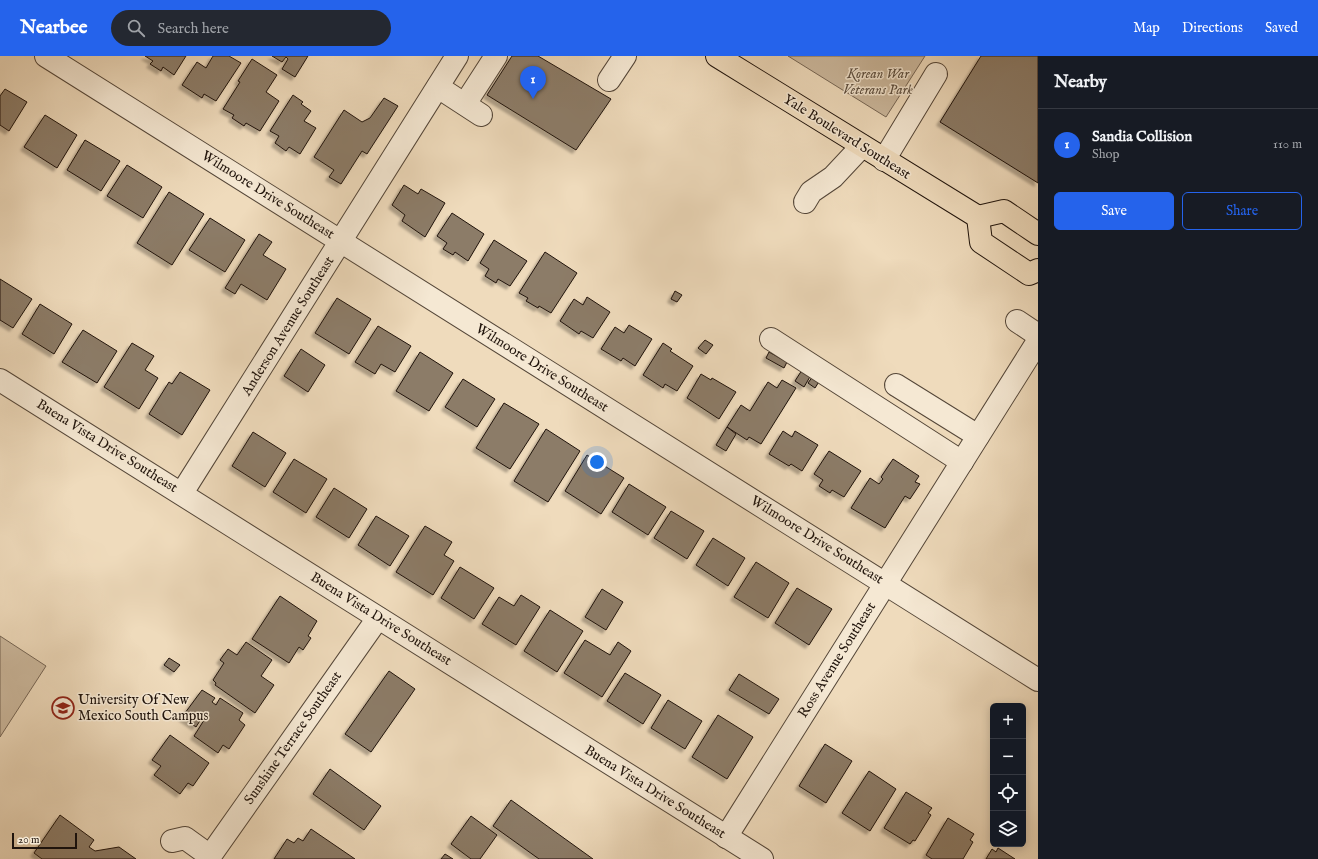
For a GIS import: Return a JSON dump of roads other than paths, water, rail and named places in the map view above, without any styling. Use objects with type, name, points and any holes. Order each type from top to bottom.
[{"type":"main road","name":"Yale Boulevard Southeast","points":[[717,56],[978,218]]},
{"type":"main road","points":[[1038,234],[1004,211],[978,218],[981,242],[1029,274],[1038,270]]},
{"type":"street","name":"Wilmoore Drive Southeast","points":[[46,56],[1038,680]]},
{"type":"street","points":[[438,87],[473,109],[496,56]]},
{"type":"street","points":[[609,80],[625,56]]},
{"type":"street","name":"Anderson Avenue Southeast","points":[[182,493],[438,87],[448,59]]},
{"type":"street","points":[[884,160],[936,74]]},
{"type":"street","points":[[805,202],[812,192],[833,177],[862,146]]},
{"type":"street","points":[[1017,322],[1038,334]]},
{"type":"street","points":[[771,339],[962,462]]},
{"type":"street","name":"Ross Avenue Southeast","points":[[726,837],[1038,341]]},
{"type":"street","name":"Buena Vista Drive Southeast","points":[[0,380],[762,859]]},
{"type":"street","points":[[896,385],[978,436]]},
{"type":"street","name":"Sunshine Terrace Southeast","points":[[209,857],[378,618]]},
{"type":"street","points":[[172,840],[185,838],[209,857]]},
{"type":"place","name":"Sandia Collision","points":[[533,99]]},
{"type":"place","name":"University Of New Mexico South Campus","points":[[63,708]]},
{"type":"park label","name":"Korean War Veterans Park","points":[[878,82]]}]
